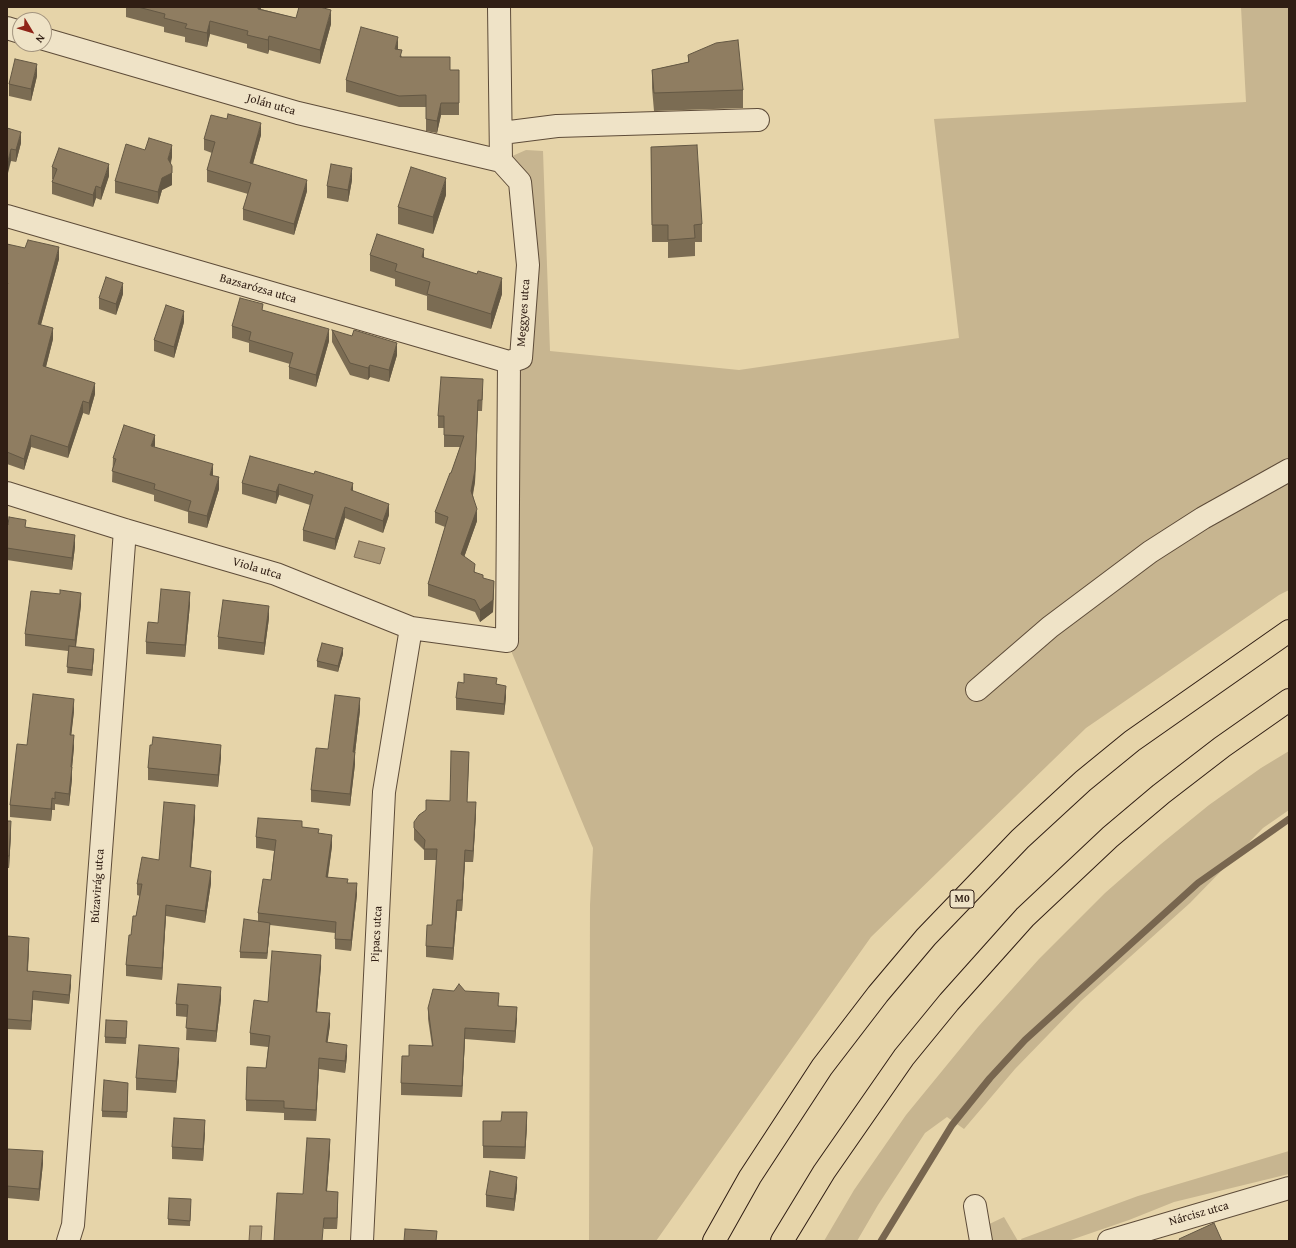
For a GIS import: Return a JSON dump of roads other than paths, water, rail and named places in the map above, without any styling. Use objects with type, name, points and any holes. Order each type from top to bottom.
[{"type":"highway","name":"M0","points":[[714,1241],[750,1177],[822,1067],[878,994],[926,938],[971,890],[1026,834],[1083,781],[1132,741],[1289,631]]},
{"type":"highway","points":[[782,1241],[824,1172],[904,1057],[949,1002],[1025,917],[1110,837],[1161,794],[1222,747],[1289,700]]},
{"type":"street","points":[[499,7],[502,133],[501,161]]},
{"type":"street","name":"Jolán utca","points":[[52,41],[298,113],[501,161]]},
{"type":"street","points":[[502,133],[557,126],[758,120]]},
{"type":"street","name":"Meggyes utca","points":[[501,161],[520,182],[528,265],[521,358],[509,362],[507,641]]},
{"type":"street","name":"Bazsarózsa utca","points":[[7,216],[509,362]]},
{"type":"street","points":[[977,690],[1050,627],[1150,552],[1210,514],[1289,470]]},
{"type":"street","name":"Viola utca","points":[[7,493],[125,530],[276,574],[411,628],[507,641]]},
{"type":"street","name":"Búzavirág utca","points":[[68,1241],[73,1225],[125,530]]},
{"type":"street","name":"Pipacs utca","points":[[362,1241],[384,792],[411,628]]},
{"type":"street","name":"Nárcisz utca","points":[[1109,1241],[1289,1188]]},
{"type":"street","points":[[976,1206],[981,1241]]},
{"type":"waterway","points":[[881,1241],[952,1125],[990,1078],[1025,1040],[1198,883],[1289,819]]}]
